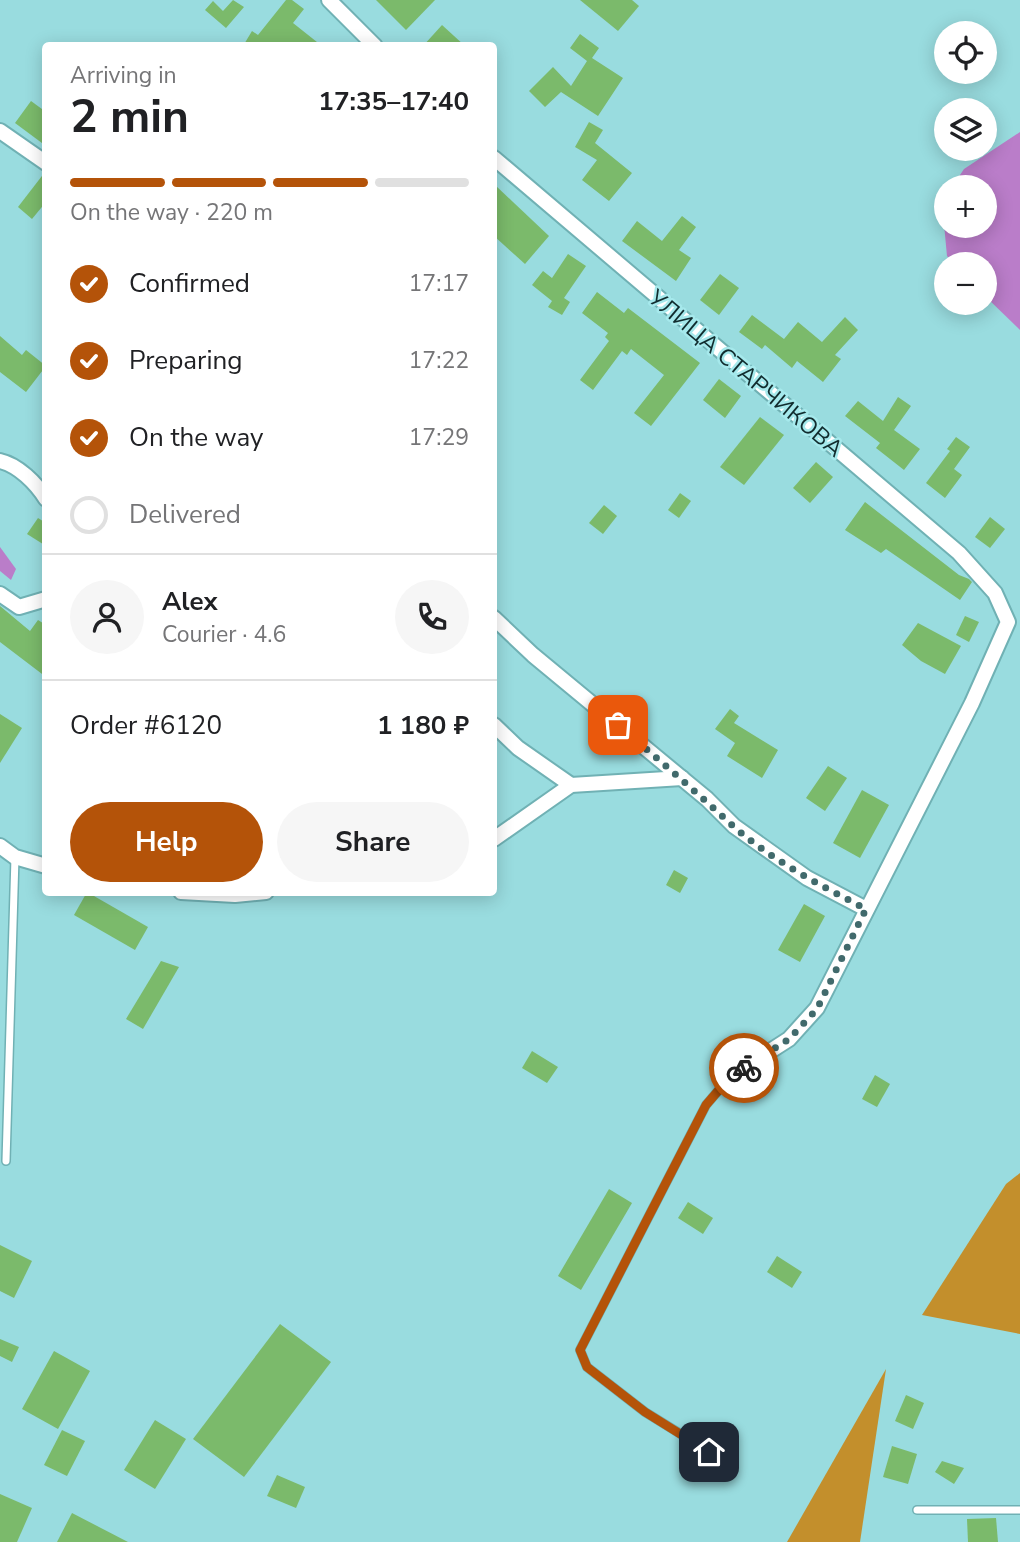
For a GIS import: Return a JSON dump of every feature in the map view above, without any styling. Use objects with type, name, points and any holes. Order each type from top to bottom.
[{"type":"street","points":[[329,0],[371,42]]},
{"type":"street","points":[[0,131],[42,160]]},
{"type":"street","name":"УЛИЦА СТАРЧИКОВА","points":[[497,161],[959,553],[995,593],[1008,622],[972,703],[866,909]]},
{"type":"street","points":[[0,461],[9,463],[42,492]]},
{"type":"street","points":[[0,594],[19,607],[42,600]]},
{"type":"street","points":[[497,621],[533,655],[682,778],[734,826],[807,878],[866,909],[817,1009],[789,1039],[730,1077]]},
{"type":"street","points":[[497,728],[518,748],[571,785]]},
{"type":"street","points":[[497,837],[571,785],[682,778]]},
{"type":"street","points":[[0,846],[15,857],[42,865]]},
{"type":"lane","points":[[6,1161],[15,857]]},
{"type":"lane","points":[[730,1077],[706,1105],[580,1350],[587,1367],[645,1412],[731,1465]]},
{"type":"lane","points":[[917,1510],[1020,1510]]},
{"type":"shaded area","points":[[1020,132],[1020,330],[997,308],[997,252],[947,252],[945,238],[997,238],[997,175],[960,175],[976,161],[997,161],[997,147]]},
{"type":"shaded area","points":[[0,547],[16,569],[11,580],[0,571]]},
{"type":"shaded area","points":[[1020,1173],[1020,1334],[922,1315],[1006,1184]]},
{"type":"shaded area","points":[[886,1369],[860,1542],[787,1542]]},
{"type":"building","points":[[233,0],[244,7],[226,28],[205,10],[213,1],[223,11]]},
{"type":"building","points":[[286,0],[292,0],[304,9],[293,23],[317,42],[245,42],[252,31],[258,35]]},
{"type":"building","points":[[376,0],[435,0],[406,30]]},
{"type":"building","points":[[580,0],[632,0],[639,6],[618,31]]},
{"type":"building","points":[[442,25],[461,42],[427,42]]},
{"type":"building","points":[[580,34],[599,48],[592,58],[623,78],[598,116],[561,92],[545,107],[529,91],[553,67],[571,86],[587,61],[570,48]]},
{"type":"building","points":[[31,101],[42,109],[42,143],[15,123]]},
{"type":"building","points":[[589,122],[603,130],[595,143],[632,173],[609,201],[582,180],[597,160],[575,147]]},
{"type":"building","points":[[42,176],[42,207],[32,219],[18,207]]},
{"type":"building","points":[[497,187],[549,236],[525,264],[497,239]]},
{"type":"building","points":[[682,216],[696,227],[679,250],[691,258],[676,281],[622,241],[637,221],[662,241]]},
{"type":"building","points":[[568,254],[586,266],[564,298],[570,302],[562,315],[548,307],[552,301],[532,285],[543,271],[552,278]]},
{"type":"building","points":[[720,274],[739,288],[719,315],[700,300]]},
{"type":"building","points":[[597,292],[624,313],[628,308],[700,363],[651,426],[634,413],[664,375],[631,349],[627,355],[622,351],[593,390],[580,380],[609,341],[605,337],[608,333],[582,313]]},
{"type":"building","points":[[752,315],[784,339],[798,322],[822,342],[845,317],[858,330],[835,355],[841,359],[823,382],[797,361],[792,368],[765,345],[762,349],[739,332]]},
{"type":"building","points":[[0,336],[22,355],[26,350],[42,363],[42,371],[26,392],[0,372]]},
{"type":"building","points":[[719,379],[741,396],[725,418],[703,400]]},
{"type":"building","points":[[898,397],[911,406],[894,430],[920,449],[904,470],[876,448],[880,443],[845,416],[858,401],[883,421]]},
{"type":"building","points":[[760,417],[784,435],[744,485],[720,467]]},
{"type":"building","points":[[956,437],[970,447],[954,469],[962,475],[945,498],[926,483],[950,451],[947,449]]},
{"type":"building","points":[[816,462],[833,477],[810,503],[793,488]]},
{"type":"building","points":[[680,493],[691,501],[679,518],[668,510]]},
{"type":"building","points":[[865,502],[959,575],[972,582],[960,600],[886,549],[881,553],[845,530]]},
{"type":"building","points":[[604,505],[617,516],[603,534],[589,523]]},
{"type":"building","points":[[990,517],[1005,529],[990,548],[975,537]]},
{"type":"building","points":[[38,518],[42,520],[42,543],[27,534]]},
{"type":"building","points":[[0,606],[30,631],[38,620],[42,622],[42,674],[0,642]]},
{"type":"building","points":[[965,616],[979,622],[969,642],[956,635]]},
{"type":"building","points":[[918,623],[961,646],[945,674],[921,661],[902,645]]},
{"type":"building","points":[[730,709],[739,716],[734,723],[778,750],[762,778],[727,756],[735,743],[715,729]]},
{"type":"building","points":[[0,714],[22,728],[0,763]]},
{"type":"building","points":[[828,766],[847,778],[825,811],[806,798]]},
{"type":"building","points":[[862,790],[889,805],[860,858],[833,843]]},
{"type":"building","points":[[674,870],[688,878],[680,893],[666,885]]},
{"type":"building","points":[[85,896],[94,896],[148,927],[135,950],[74,915]]},
{"type":"building","points":[[804,904],[825,916],[800,962],[778,950]]},
{"type":"building","points":[[161,961],[179,967],[143,1029],[126,1019]]},
{"type":"building","points":[[532,1051],[558,1067],[547,1083],[522,1068]]},
{"type":"building","points":[[875,1075],[890,1084],[877,1107],[862,1099]]},
{"type":"building","points":[[609,1189],[632,1203],[581,1290],[558,1276]]},
{"type":"building","points":[[688,1202],[713,1218],[703,1234],[678,1218]]},
{"type":"building","points":[[0,1245],[32,1261],[14,1298],[0,1291]]},
{"type":"building","points":[[777,1256],[802,1272],[792,1288],[767,1272]]},
{"type":"building","points":[[280,1324],[331,1362],[244,1477],[193,1439]]},
{"type":"building","points":[[0,1339],[19,1347],[12,1362],[0,1356]]},
{"type":"building","points":[[54,1351],[90,1371],[58,1429],[22,1409]]},
{"type":"building","points":[[906,1395],[924,1403],[913,1429],[895,1421]]},
{"type":"building","points":[[155,1420],[186,1439],[155,1489],[124,1470]]},
{"type":"building","points":[[62,1430],[85,1441],[67,1476],[44,1465]]},
{"type":"building","points":[[892,1446],[917,1454],[908,1484],[883,1477]]},
{"type":"building","points":[[942,1461],[964,1468],[954,1484],[935,1472]]},
{"type":"building","points":[[277,1475],[305,1487],[296,1508],[267,1496]]},
{"type":"building","points":[[0,1494],[32,1508],[17,1542],[0,1542]]},
{"type":"building","points":[[72,1513],[128,1542],[57,1542]]},
{"type":"building","points":[[996,1518],[998,1542],[968,1542],[967,1519]]},
{"type":"way so far","points":[[618,725],[707,799],[734,826],[807,878],[866,909],[817,1009],[789,1039],[744,1068]]},
{"type":"route","points":[[709,1452],[645,1412],[587,1367],[580,1350],[706,1105],[730,1077],[744,1068]]}]
